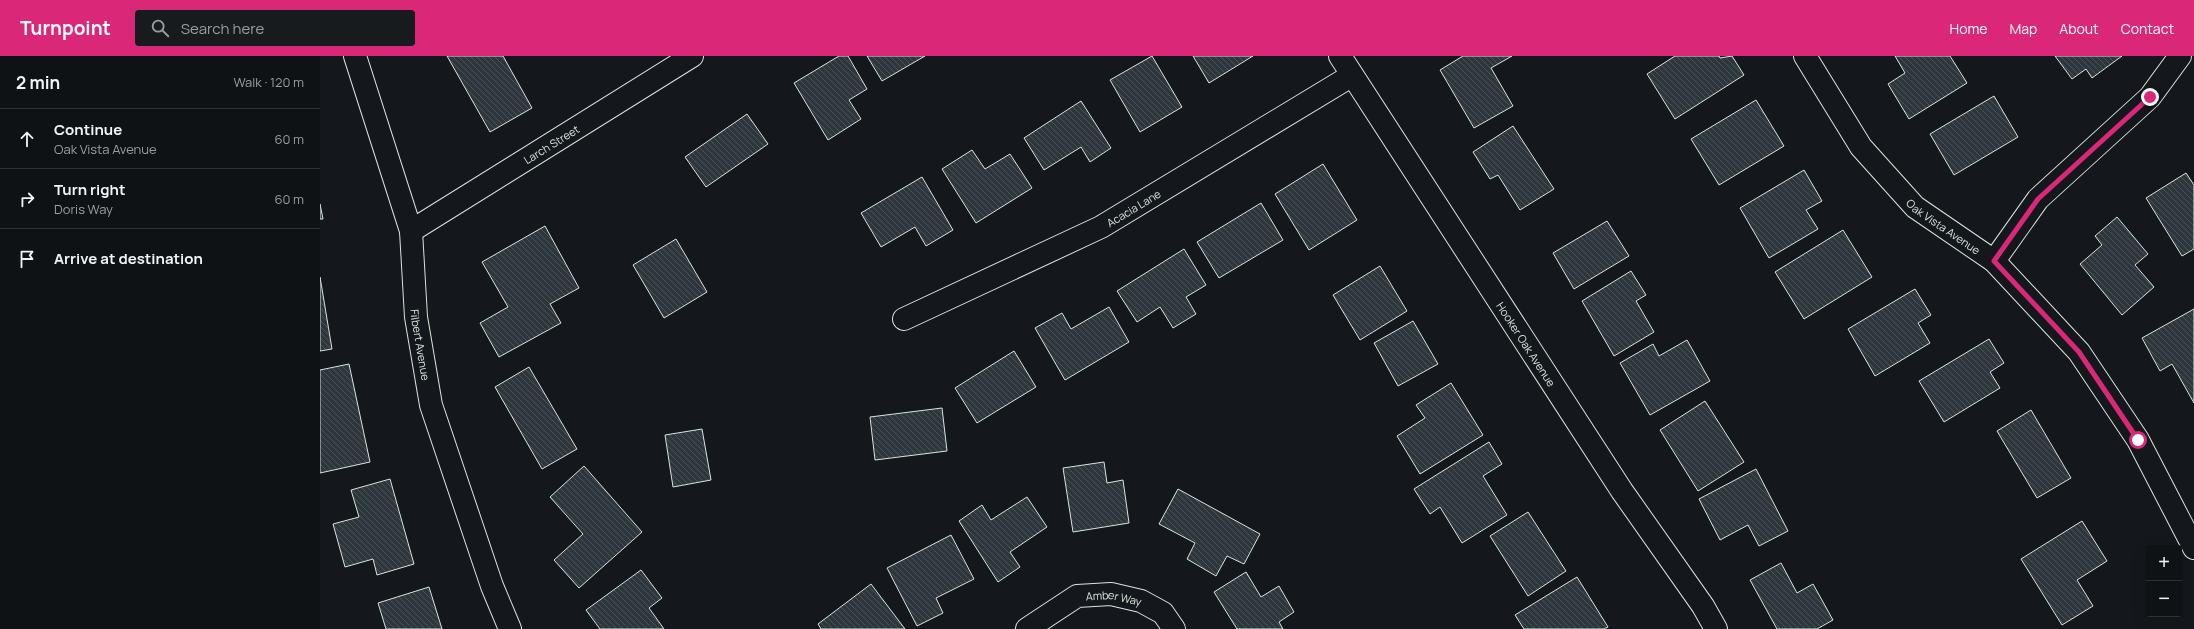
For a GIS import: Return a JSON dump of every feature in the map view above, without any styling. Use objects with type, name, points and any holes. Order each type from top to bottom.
[{"type":"street","name":"Filbert Avenue","points":[[355,56],[411,231],[416,317],[431,406],[492,586],[510,629]]},
{"type":"street","name":"Larch Street","points":[[411,231],[692,56]]},
{"type":"street","name":"Hooker Oak Avenue","points":[[1340,56],[1351,76],[1622,492],[1703,606],[1716,629]]},
{"type":"street","name":"Oak Vista Avenue","points":[[1805,56],[1861,147],[1915,207],[1994,261],[2079,352],[2138,440],[2194,548]]},
{"type":"street","points":[[1994,261],[2038,199],[2150,97],[2180,56]]},
{"type":"street","name":"Acacia Lane","points":[[904,320],[1101,227],[1351,76]]},
{"type":"street","name":"Amber Way","points":[[1027,629],[1077,596],[1111,594],[1142,601],[1163,613],[1174,629]]},
{"type":"building","points":[[447,56],[503,56],[532,108],[490,132]]},
{"type":"building","points":[[839,56],[848,56],[867,89],[849,100],[861,119],[828,140],[794,83]]},
{"type":"building","points":[[867,56],[925,56],[882,81]]},
{"type":"building","points":[[1152,56],[1182,107],[1140,132],[1110,80]]},
{"type":"building","points":[[1193,56],[1253,56],[1209,83]]},
{"type":"building","points":[[1463,56],[1512,56],[1491,68],[1513,106],[1474,128],[1440,70]]},
{"type":"building","points":[[1675,56],[1719,56],[1720,58],[1732,56],[1744,75],[1675,119],[1647,74]]},
{"type":"building","points":[[1895,56],[1950,56],[1967,83],[1909,119],[1888,84],[1905,73]]},
{"type":"building","points":[[2055,56],[2122,56],[2092,78],[2086,69],[2072,79]]},
{"type":"building","points":[[1994,96],[2018,137],[1954,175],[1930,134]]},
{"type":"building","points":[[1756,100],[1784,146],[1719,185],[1691,139]]},
{"type":"building","points":[[1081,101],[1111,148],[1090,162],[1081,147],[1044,170],[1024,138]]},
{"type":"building","points":[[747,114],[768,144],[706,187],[685,157]]},
{"type":"building","points":[[1513,126],[1554,189],[1520,210],[1498,175],[1490,179],[1473,152]]},
{"type":"building","points":[[972,150],[985,169],[1010,154],[1032,188],[976,223],[942,169]]},
{"type":"building","points":[[1323,164],[1357,220],[1309,250],[1275,194]]},
{"type":"building","points":[[1804,170],[1822,201],[1806,210],[1818,229],[1769,258],[1740,208]]},
{"type":"building","points":[[2186,173],[2194,185],[2194,249],[2182,256],[2146,198]]},
{"type":"building","points":[[922,177],[953,230],[926,246],[915,227],[881,247],[861,213]]},
{"type":"building","points":[[1261,203],[1283,240],[1219,278],[1197,242]]},
{"type":"building","points":[[320,204],[323,219],[320,219]]},
{"type":"building","points":[[2117,217],[2148,254],[2135,265],[2154,287],[2122,315],[2080,264],[2102,245],[2095,236]]},
{"type":"building","points":[[1607,221],[1629,256],[1574,289],[1553,253]]},
{"type":"building","points":[[545,226],[579,288],[550,304],[561,323],[499,357],[480,323],[508,307],[482,262]]},
{"type":"building","points":[[1843,230],[1872,277],[1804,319],[1775,272]]},
{"type":"building","points":[[676,239],[707,292],[664,318],[633,265]]},
{"type":"building","points":[[1184,249],[1206,285],[1186,297],[1196,314],[1173,328],[1160,307],[1137,322],[1117,291]]},
{"type":"building","points":[[1380,266],[1407,311],[1360,340],[1333,295]]},
{"type":"building","points":[[1631,271],[1646,295],[1636,301],[1654,332],[1614,356],[1582,301]]},
{"type":"building","points":[[320,277],[332,349],[320,351]]},
{"type":"building","points":[[1915,289],[1931,315],[1918,323],[1930,343],[1875,376],[1848,329]]},
{"type":"building","points":[[1109,307],[1129,342],[1065,380],[1035,328],[1062,313],[1071,329]]},
{"type":"building","points":[[2194,309],[2194,403],[2172,364],[2160,371],[2142,338]]},
{"type":"building","points":[[1413,321],[1438,364],[1398,386],[1374,343]]},
{"type":"building","points":[[1989,339],[2004,363],[1990,372],[2000,388],[1944,422],[1919,381]]},
{"type":"building","points":[[1687,340],[1710,381],[1650,415],[1620,363],[1653,344],[1659,356]]},
{"type":"building","points":[[1014,351],[1036,387],[977,423],[955,388]]},
{"type":"building","points":[[349,364],[370,462],[320,473],[320,370]]},
{"type":"building","points":[[529,367],[577,449],[542,469],[495,387]]},
{"type":"building","points":[[1451,383],[1483,435],[1420,474],[1397,436],[1425,418],[1416,405]]},
{"type":"building","points":[[1705,401],[1744,462],[1698,491],[1660,430]]},
{"type":"building","points":[[942,408],[947,451],[875,460],[870,417]]},
{"type":"building","points":[[2031,410],[2071,478],[2037,498],[1997,431]]},
{"type":"building","points":[[702,429],[711,480],[673,487],[665,435]]},
{"type":"building","points":[[1489,442],[1502,464],[1483,476],[1507,515],[1462,543],[1440,507],[1430,514],[1414,489]]},
{"type":"building","points":[[1104,462],[1107,483],[1123,480],[1129,523],[1073,532],[1063,468]]},
{"type":"building","points":[[584,466],[642,532],[579,588],[554,560],[583,534],[550,497]]},
{"type":"building","points":[[1756,469],[1788,531],[1759,546],[1748,525],[1720,540],[1699,499]]},
{"type":"building","points":[[390,479],[414,564],[377,575],[373,559],[345,567],[333,524],[359,517],[351,490]]},
{"type":"building","points":[[1178,489],[1260,534],[1244,564],[1227,556],[1216,576],[1187,559],[1195,543],[1159,524]]},
{"type":"building","points":[[1027,497],[1047,527],[1010,552],[1020,567],[998,582],[959,521],[982,505],[991,520]]},
{"type":"building","points":[[1528,512],[1566,571],[1528,596],[1490,536]]},
{"type":"building","points":[[2082,521],[2107,561],[2077,580],[2093,606],[2062,625],[2021,559]]},
{"type":"building","points":[[951,535],[974,579],[936,598],[943,613],[917,626],[887,568]]},
{"type":"building","points":[[1781,563],[1797,593],[1813,584],[1833,620],[1817,629],[1777,629],[1750,580]]},
{"type":"building","points":[[641,570],[662,598],[649,608],[664,629],[600,629],[586,610]]},
{"type":"building","points":[[1246,572],[1261,597],[1279,586],[1294,612],[1279,622],[1283,629],[1237,629],[1214,592]]},
{"type":"building","points":[[1577,577],[1608,627],[1604,629],[1524,629],[1515,615]]},
{"type":"building","points":[[871,584],[905,629],[821,629],[818,624]]},
{"type":"building","points":[[429,587],[442,629],[386,629],[378,603]]},
{"type":"route","points":[[2138,440],[2079,352],[1994,261],[2038,199],[2150,97]]}]
